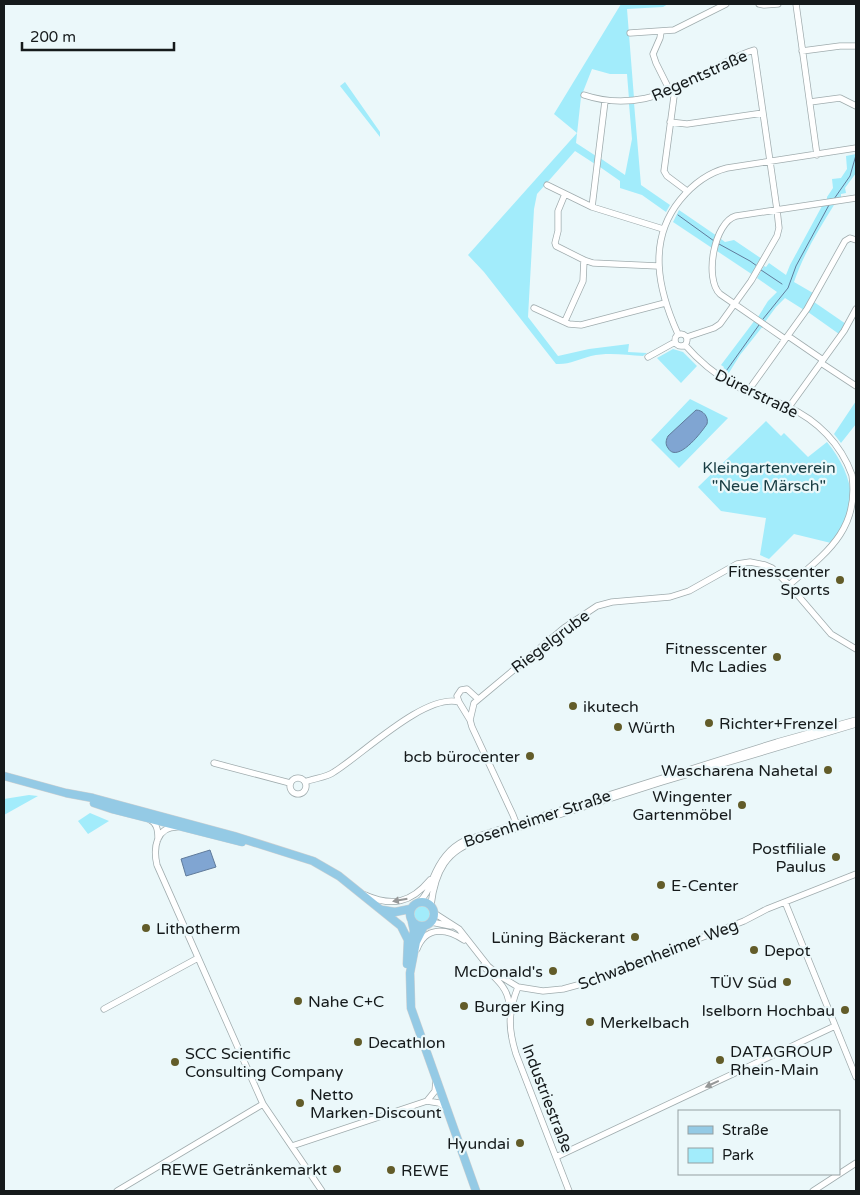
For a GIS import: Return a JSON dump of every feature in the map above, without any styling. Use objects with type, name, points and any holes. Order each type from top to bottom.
[{"type":"main road","points":[[4,776],[234,836],[313,860],[339,876],[401,926],[406,935],[408,946],[411,1008],[476,1191]]},
{"type":"main road","points":[[66,793],[112,809],[179,827],[233,841],[259,844]]},
{"type":"main road","points":[[381,910],[395,912],[410,909],[419,902],[427,903],[432,909],[428,924],[416,942],[409,965]]},
{"type":"main road","points":[[409,965],[414,931],[410,909]]},
{"type":"main road","points":[[381,910],[411,920],[418,925],[428,924]]},
{"type":"street","points":[[708,4],[710,11]]},
{"type":"street","points":[[630,33],[674,30],[726,4]]},
{"type":"street","points":[[760,4],[778,4]]},
{"type":"street","points":[[796,4],[817,155]]},
{"type":"street","points":[[661,32],[653,54],[672,90],[664,171],[667,176],[687,191]]},
{"type":"street","points":[[802,51],[856,46]]},
{"type":"street","name":"Regentstraße","points":[[584,95],[605,101],[648,99],[672,90],[732,58],[754,50],[763,113]]},
{"type":"street","points":[[810,102],[840,98],[856,106]]},
{"type":"street","points":[[592,207],[605,101]]},
{"type":"street","points":[[670,122],[688,124],[763,113],[779,228],[777,236],[758,271],[718,326],[687,337]]},
{"type":"street","points":[[678,334],[665,303],[658,266],[663,228],[673,209],[687,191],[702,179],[718,170],[856,148]]},
{"type":"street","points":[[547,185],[592,207],[663,228]]},
{"type":"street","points":[[565,194],[558,211],[556,246],[584,260],[593,262],[658,266]]},
{"type":"street","points":[[856,198],[732,217],[726,221],[713,254],[713,282],[717,291],[787,337],[856,386]]},
{"type":"street","points":[[748,391],[807,309],[845,241],[850,238],[856,240]]},
{"type":"street","points":[[566,321],[583,281],[584,260]]},
{"type":"street","points":[[534,308],[570,324],[581,325],[665,303]]},
{"type":"street","points":[[790,407],[844,331],[856,308]]},
{"type":"street","points":[[678,334],[684,334],[687,337]]},
{"type":"street","points":[[675,342],[675,337],[678,334]]},
{"type":"street","points":[[675,342],[680,346],[685,345],[687,337]]},
{"type":"street","points":[[648,357],[675,342]]},
{"type":"street","name":"Dürerstraße","points":[[685,345],[711,371],[733,385],[790,407],[819,427],[843,454],[852,475],[856,502],[852,523],[841,540],[827,554],[789,585]]},
{"type":"street","name":"Riegelgrube","points":[[478,698],[564,628],[597,606],[612,602],[670,597],[689,591],[737,564],[750,562],[772,568],[831,634],[856,649]]},
{"type":"street","points":[[470,720],[472,710],[478,698],[467,690],[461,690],[457,696],[459,702],[470,720],[517,827]]},
{"type":"street","points":[[305,782],[331,774],[412,715],[440,703],[452,700],[459,702]]},
{"type":"street","name":"Bosenheimer Straße","points":[[419,902],[424,898],[445,855],[459,843],[517,827],[619,791],[856,720]]},
{"type":"street","name":"Bosenheimer Straße","points":[[432,909],[432,894],[440,872],[449,857],[465,844],[856,724]]},
{"type":"street","points":[[214,763],[290,783]]},
{"type":"street","points":[[297,778],[302,779],[306,787],[304,792],[298,795],[291,792],[290,783],[297,778]]},
{"type":"street","points":[[147,818],[155,825],[158,840]]},
{"type":"street","points":[[179,827],[164,830],[158,840],[155,853],[157,865],[264,1104],[322,1191]]},
{"type":"street","name":"Schwabenheimer Weg","points":[[432,909],[454,925],[488,966],[500,976],[518,987],[552,991],[579,985],[744,921],[767,909],[856,874]]},
{"type":"street","points":[[358,891],[379,900],[400,901],[418,893],[434,875]]},
{"type":"street","points":[[785,902],[856,1077]]},
{"type":"street","name":"Schwabenheimer Weg","points":[[428,924],[450,925],[468,942]]},
{"type":"street","name":"Schwabenheimer Weg","points":[[409,965],[421,941],[435,932],[454,933],[468,942]]},
{"type":"street","name":"Industriestraße","points":[[468,942],[484,967],[503,987],[509,998],[511,1038],[569,1191]]},
{"type":"street","points":[[104,1009],[198,958]]},
{"type":"street","name":"Industriestraße","points":[[510,1014],[518,987]]},
{"type":"street","points":[[556,1157],[836,1026]]},
{"type":"street","points":[[427,1101],[436,1090],[436,1081]]},
{"type":"street","points":[[292,1146],[427,1101],[438,1102],[445,1107]]},
{"type":"street","points":[[117,1191],[264,1104]]},
{"type":"street","points":[[840,1173],[856,1163]]},
{"type":"street","points":[[813,1191],[838,1175]]},
{"type":"green space","points":[[621,4],[668,4],[663,7],[627,9],[634,98],[629,99],[627,74],[610,74],[592,69],[581,97],[576,143],[596,156],[595,164],[575,151],[537,194],[534,209],[528,317],[558,356],[589,349],[629,344],[628,352],[647,353],[643,356],[604,354],[570,363],[556,364],[484,272],[468,255],[577,133],[554,114]]},
{"type":"green space","points":[[345,82],[380,132],[380,137],[340,86]]},
{"type":"green space","points":[[634,103],[641,185],[670,205],[666,212],[642,195],[620,188],[620,181],[600,167],[600,158],[625,175],[632,139],[629,104]]},
{"type":"green space","points":[[856,154],[856,173],[845,188],[846,193],[841,194],[841,198],[827,201],[827,197],[833,188],[832,179],[841,178],[847,169],[846,156]]},
{"type":"green space","points":[[834,205],[807,252],[794,282],[813,293],[804,310],[785,298],[765,322],[758,317],[768,301],[777,292],[757,278],[764,266],[766,267],[769,263],[786,275],[822,206]]},
{"type":"green space","points":[[679,210],[717,236],[712,248],[673,222]]},
{"type":"green space","points":[[721,239],[725,242],[734,240],[762,259],[753,275],[717,251]]},
{"type":"green space","points":[[814,302],[846,324],[839,334],[808,312]]},
{"type":"green space","points":[[755,320],[763,326],[740,355],[727,376],[721,372],[724,367],[721,365]]},
{"type":"green space","points":[[673,349],[683,352],[697,366],[681,383],[657,358]]},
{"type":"green space","points":[[690,399],[728,418],[679,468],[651,440]]},
{"type":"green space","points":[[856,401],[856,424],[841,443],[834,434]]},
{"type":"green space","name":"Kleingartenverein \"Neue Märsch\"","points":[[766,421],[781,436],[784,433],[808,457],[827,442],[844,469],[850,490],[850,510],[846,524],[831,543],[794,534],[769,559],[760,555],[766,518],[721,511],[698,487]]},
{"type":"green space","points":[[29,795],[38,796],[4,815],[4,799]]},
{"type":"green space","points":[[90,813],[109,821],[88,834],[78,821]]},
{"type":"green space","points":[[422,905],[428,908],[431,914],[428,920],[422,923],[416,920],[413,914],[416,908]]},
{"type":"shaded area","points":[[696,410],[705,414],[707,424],[700,434],[683,450],[672,452],[666,445],[668,436]]},
{"type":"shaded area","points":[[210,850],[216,867],[186,876],[181,859]]},
{"type":"waterway","points":[[834,199],[850,176],[856,155]]},
{"type":"waterway","points":[[763,319],[788,288],[796,266],[829,205]]},
{"type":"waterway","points":[[678,215],[714,241]]},
{"type":"waterway","points":[[719,244],[757,266]]},
{"type":"waterway","points":[[761,270],[782,284]]},
{"type":"waterway","points":[[724,374],[759,325]]},
{"type":"place","name":"Fitnesscenter Sports","points":[[840,580]]},
{"type":"place","name":"Fitnesscenter Mc Ladies","points":[[777,657]]},
{"type":"place","name":"ikutech","points":[[573,706]]},
{"type":"place","name":"Richter+Frenzel","points":[[709,723]]},
{"type":"place","name":"Würth","points":[[618,727]]},
{"type":"place","name":"bcb bürocenter","points":[[530,756]]},
{"type":"place","name":"Wascharena Nahetal","points":[[828,770]]},
{"type":"place","name":"Wingenter Gartenmöbel","points":[[742,805]]},
{"type":"place","name":"Postfiliale Paulus","points":[[836,857]]},
{"type":"place","name":"E-Center","points":[[661,885]]},
{"type":"place","name":"Lithotherm","points":[[146,928]]},
{"type":"place","name":"Lüning Bäckerant","points":[[635,937]]},
{"type":"place","name":"Depot","points":[[754,950]]},
{"type":"place","name":"McDonald's","points":[[553,971]]},
{"type":"place","name":"TÜV Süd","points":[[787,982]]},
{"type":"place","name":"Nahe C+C","points":[[298,1001]]},
{"type":"place","name":"Burger King","points":[[464,1006]]},
{"type":"place","name":"Iselborn Hochbau","points":[[845,1010]]},
{"type":"place","name":"Merkelbach","points":[[590,1022]]},
{"type":"place","name":"Decathlon","points":[[358,1042]]},
{"type":"place","name":"DATAGROUP Rhein-Main","points":[[720,1060]]},
{"type":"place","name":"SCC Scientific Consulting Company","points":[[175,1062]]},
{"type":"place","name":"Netto Marken-Discount","points":[[300,1103]]},
{"type":"place","name":"Hyundai","points":[[520,1143]]},
{"type":"place","name":"REWE Getränkemarkt","points":[[337,1169]]},
{"type":"place","name":"REWE","points":[[391,1170]]}]
